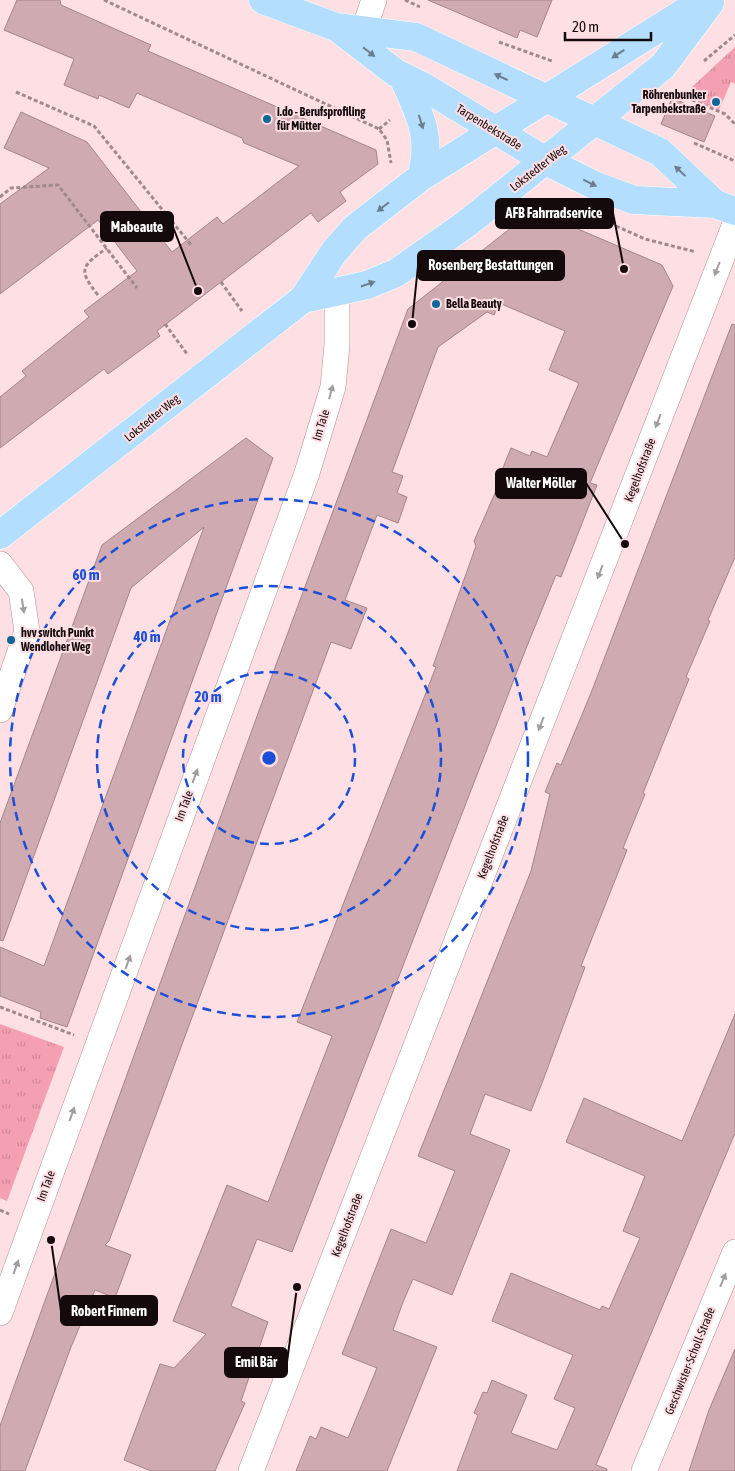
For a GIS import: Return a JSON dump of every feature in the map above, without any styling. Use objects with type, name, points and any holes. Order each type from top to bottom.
[{"type":"main road","name":"Tarpenbekstraße","points":[[263,0],[336,26],[416,38],[660,152],[725,208]]},
{"type":"main road","name":"Lokstedter Weg","points":[[0,535],[303,299],[334,252],[355,228],[421,177],[493,130],[704,0]]},
{"type":"main road","name":"Lokstedter Weg","points":[[303,299],[367,285],[396,273],[466,224],[596,122],[663,66],[712,0]]},
{"type":"main road","name":"Tarpenbekstraße","points":[[336,26],[403,76],[546,161],[596,186],[634,200],[725,208]]},
{"type":"main road","points":[[403,76],[426,139],[427,150],[421,177]]},
{"type":"street","points":[[364,29],[374,0]]},
{"type":"street","name":"Kegelhofstraße","points":[[251,1471],[735,224]]},
{"type":"street","name":"Im Tale","points":[[0,1313],[307,473],[333,387],[337,292]]},
{"type":"street","points":[[0,564],[21,591],[27,631],[0,710]]},
{"type":"street","name":"Geschwister-Scholl-Straße","points":[[644,1471],[735,1252]]},
{"type":"path","points":[[104,0],[379,129],[387,140],[389,162]]},
{"type":"path","points":[[492,39],[552,61]]},
{"type":"path","points":[[670,90],[725,114],[735,124]]},
{"type":"path","points":[[16,92],[94,126],[192,246]]},
{"type":"path","points":[[379,129],[388,122]]},
{"type":"path","points":[[0,197],[11,188],[58,185],[137,288]]},
{"type":"path","points":[[536,204],[544,200],[570,206]]},
{"type":"path","points":[[611,224],[645,239],[700,254]]},
{"type":"path","points":[[98,295],[86,280],[83,272],[86,263],[107,248]]},
{"type":"path","points":[[221,282],[259,333]]},
{"type":"path","points":[[165,324],[204,376]]},
{"type":"path","points":[[0,1008],[98,1043]]},
{"type":"green space","points":[[735,47],[735,84],[731,82],[719,110],[695,99],[692,87]]},
{"type":"green space","points":[[0,1024],[64,1047],[7,1201],[0,1198]]},
{"type":"building","points":[[17,0],[60,0],[61,5],[151,45],[148,51],[376,150],[378,164],[340,192],[346,201],[318,222],[311,213],[157,331],[160,336],[108,374],[104,369],[0,448],[0,397],[26,376],[22,371],[89,317],[84,311],[137,271],[98,220],[0,294],[0,204],[49,168],[4,148],[21,112],[87,142],[172,252],[217,217],[223,224],[299,166],[244,143],[242,138],[137,93],[129,108],[99,95],[98,99],[64,85],[74,59],[4,30]]},
{"type":"building","points":[[428,0],[552,0],[537,37],[520,30],[517,38]]},
{"type":"building","points":[[672,98],[715,116],[704,142],[661,124]]},
{"type":"building","points":[[540,205],[574,219],[571,226],[662,265],[673,286],[590,483],[597,485],[561,577],[556,575],[525,651],[292,1252],[257,1239],[231,1306],[268,1322],[241,1401],[245,1403],[215,1471],[151,1471],[124,1460],[160,1364],[174,1368],[206,1334],[173,1321],[227,1185],[268,1202],[332,1036],[297,1022],[436,667],[433,666],[476,546],[474,541],[499,484],[498,480],[511,448],[530,456],[532,451],[547,457],[579,383],[549,370],[565,331],[499,303],[494,315],[487,312],[438,347],[392,472],[403,476],[397,493],[407,497],[398,523],[377,515],[345,600],[367,608],[351,649],[331,642],[109,1241],[105,1245],[131,1255],[115,1298],[95,1290],[71,1347],[25,1471],[0,1471],[0,1426],[260,708],[408,309]]},
{"type":"building","points":[[732,324],[735,325],[735,557],[708,620],[710,621],[686,677],[689,679],[643,793],[645,794],[623,848],[627,850],[581,966],[585,967],[542,1083],[531,1111],[485,1094],[470,1134],[510,1150],[452,1295],[413,1279],[403,1302],[393,1330],[437,1347],[387,1471],[296,1471],[310,1436],[316,1439],[321,1427],[348,1438],[377,1368],[342,1354],[391,1229],[426,1243],[455,1171],[418,1156],[531,871],[550,794],[545,792],[557,763],[561,765],[591,693]]},
{"type":"building","points":[[246,438],[273,458],[67,1027],[40,1018],[41,1012],[0,996],[0,947],[44,966],[204,527],[131,588],[3,941],[0,940],[0,823],[102,545]]},
{"type":"building","points":[[735,1014],[735,1133],[596,1465],[607,1469],[607,1471],[457,1471],[478,1415],[474,1413],[483,1392],[487,1393],[492,1380],[527,1395],[511,1433],[557,1450],[575,1408],[554,1399],[573,1355],[492,1321],[511,1273],[600,1310],[602,1306],[609,1309],[640,1238],[623,1231],[645,1176],[566,1142],[584,1098],[682,1141]]},
{"type":"building","points":[[735,1349],[735,1471],[689,1471],[709,1410]]},
{"type":"place","name":"Röhrenbunker Tarpenbekstraße","points":[[716,102]]},
{"type":"place","name":"i.do - Berufsprofiling für Mütter","points":[[267,119]]},
{"type":"place","name":"AFB Fahrradservice","points":[[624,269]]},
{"type":"place","name":"Mabeaute","points":[[198,291]]},
{"type":"place","name":"Bella Beauty","points":[[436,304]]},
{"type":"place","name":"Rosenberg Bestattungen","points":[[412,324]]},
{"type":"place","name":"Walter Möller","points":[[625,544]]},
{"type":"place","name":"hvv switch Punkt Wendloher Weg","points":[[11,640]]},
{"type":"place","name":"Robert Finnern","points":[[51,1240]]},
{"type":"place","name":"Emil Bär","points":[[297,1287]]}]
